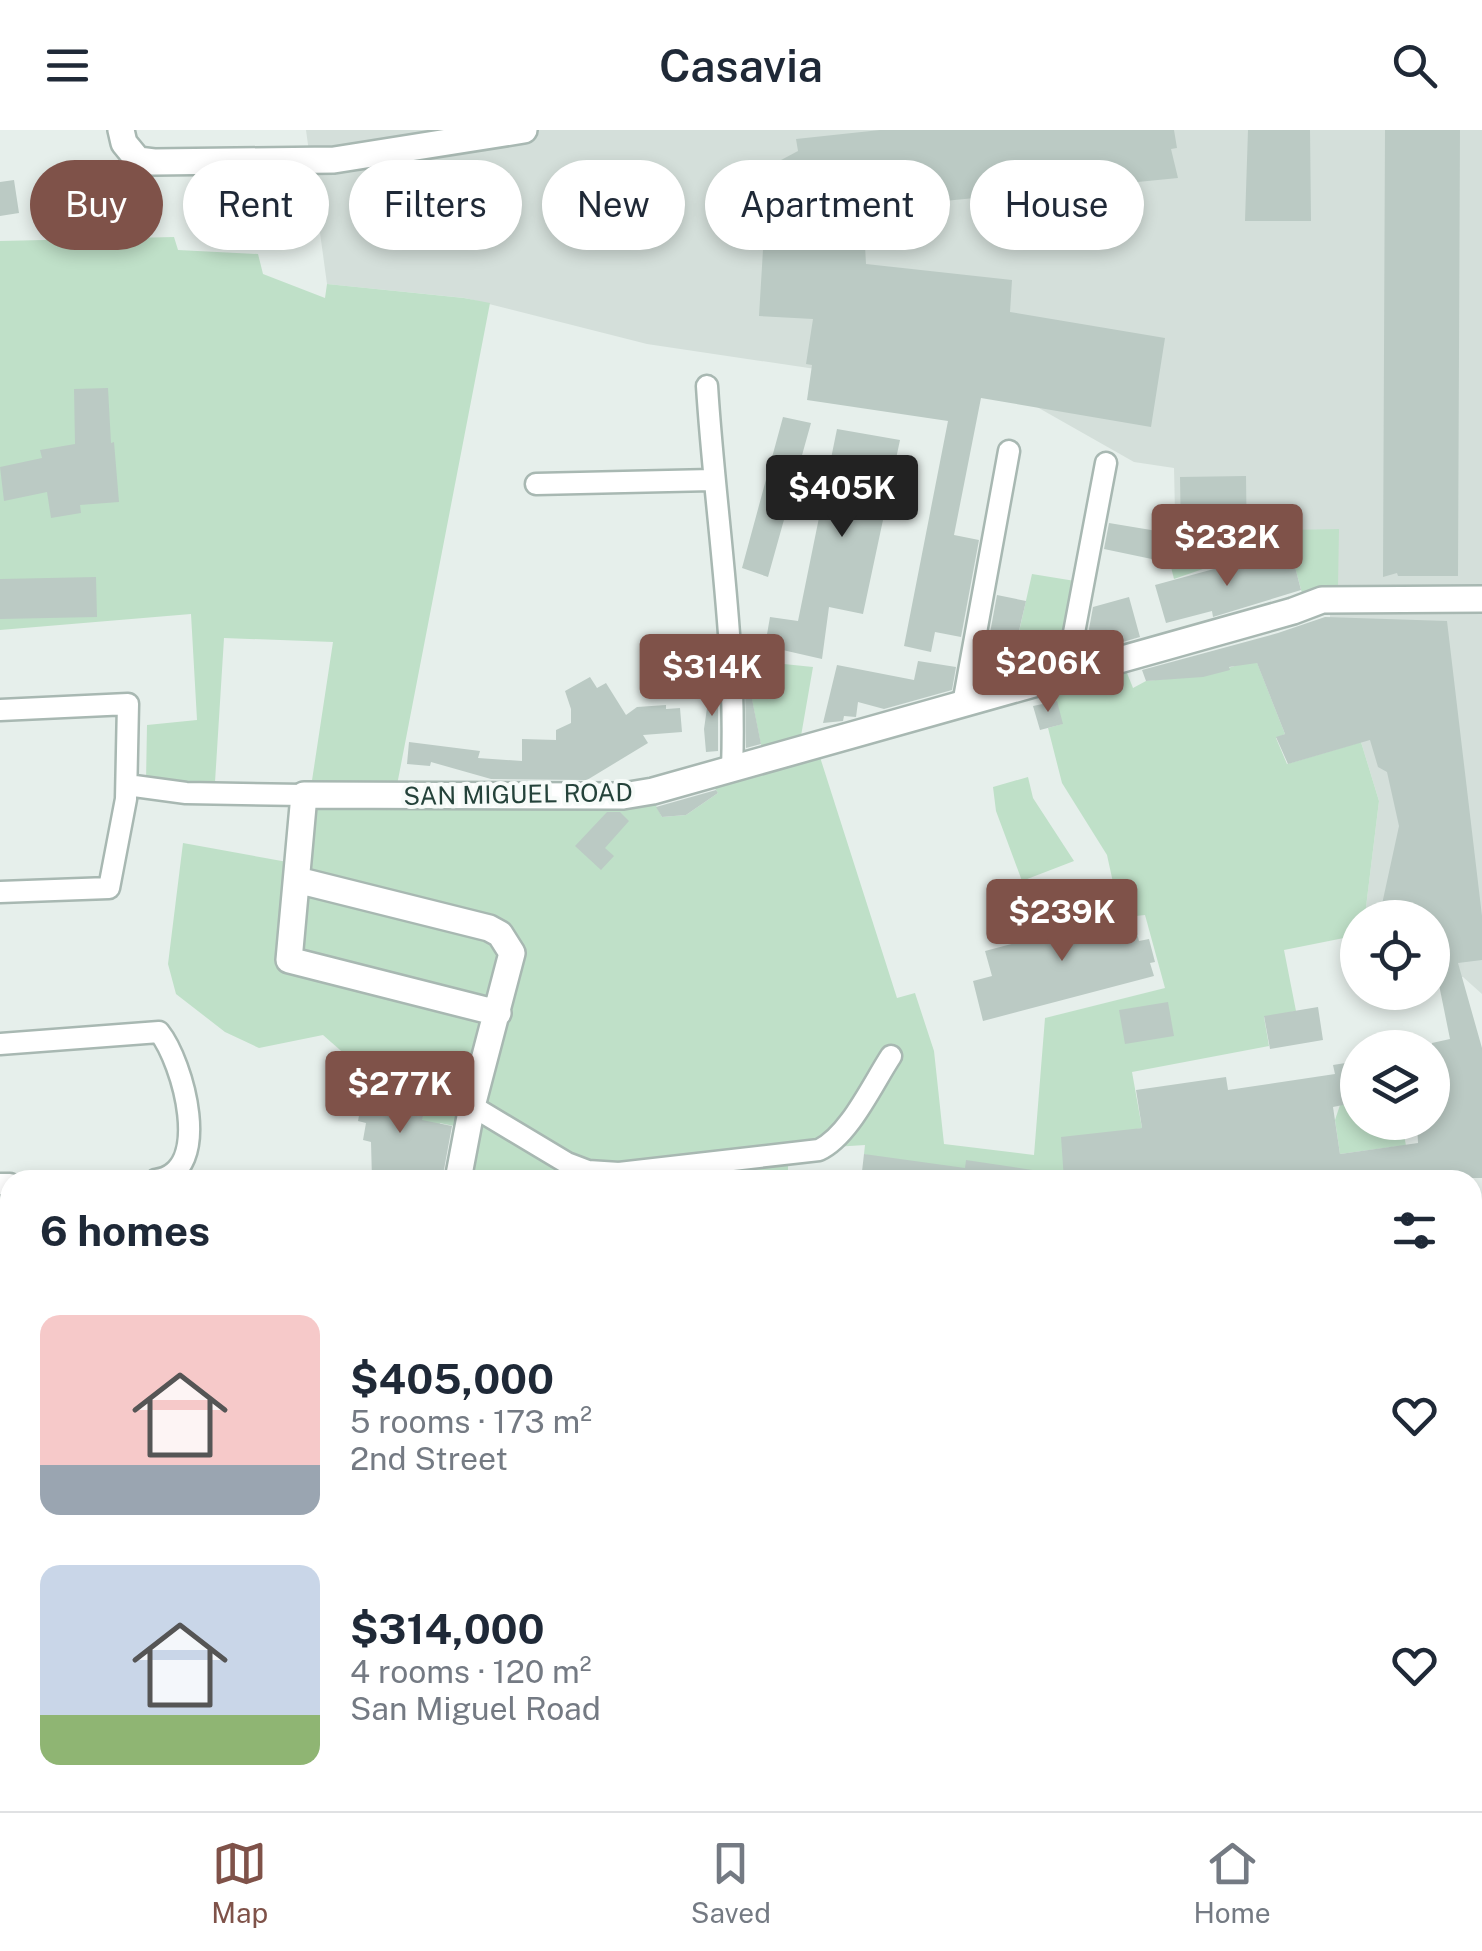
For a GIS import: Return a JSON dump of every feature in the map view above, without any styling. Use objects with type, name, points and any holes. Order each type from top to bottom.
[{"type":"street","points":[[121,130],[124,143],[138,160],[154,162],[334,160],[521,130]]},
{"type":"street","points":[[707,386],[712,480],[735,701],[732,769]]},
{"type":"street","points":[[963,704],[1009,451]]},
{"type":"street","points":[[1066,675],[1106,464]]},
{"type":"street","points":[[536,484],[712,480]]},
{"type":"street","name":"SAN MIGUEL ROAD","points":[[127,785],[186,793],[623,796],[1293,612],[1322,600],[1482,599]]},
{"type":"street","points":[[0,710],[128,704],[127,785],[109,888],[0,892]]},
{"type":"street","points":[[304,795],[289,960],[498,1013]]},
{"type":"street","points":[[296,880],[489,928],[500,934],[512,952],[472,1106],[460,1170]]},
{"type":"street","points":[[0,1044],[159,1032],[180,1074],[191,1145],[183,1164],[175,1170]]},
{"type":"street","points":[[645,1170],[819,1150],[832,1144],[891,1056]]},
{"type":"street","points":[[472,1106],[567,1164],[585,1170]]},
{"type":"shaded area","points":[[306,130],[1482,130],[1482,994],[1463,977],[1450,978],[1450,900],[1367,900],[1379,801],[1330,640],[1330,551],[1176,557],[1174,468],[1134,462],[1037,407],[983,394],[647,344],[465,298],[327,284],[322,250],[329,250],[329,160],[310,160]]},
{"type":"green space","points":[[163,237],[174,237],[178,250],[258,254],[263,274],[325,298],[327,284],[490,303],[397,785],[311,787],[333,642],[224,638],[215,782],[146,782],[147,725],[197,720],[191,614],[0,630],[0,241],[30,240],[30,250],[163,250]]},
{"type":"green space","points":[[1268,506],[1289,530],[1339,529],[1338,586],[1303,597],[1292,556],[1231,569],[1226,561],[1174,579],[1174,534],[1181,537],[1246,508]]},
{"type":"green space","points":[[1032,574],[1075,581],[1061,644],[1018,636]]},
{"type":"green space","points":[[744,660],[813,667],[801,736],[762,750]]},
{"type":"green space","points":[[1256,660],[1285,734],[1276,738],[1287,764],[1361,742],[1379,801],[1367,900],[1340,900],[1340,939],[1284,950],[1296,1011],[1264,1017],[1269,1046],[1132,1072],[1142,1128],[1116,1133],[1123,1170],[916,1170],[864,1154],[865,1145],[788,1157],[788,1170],[468,1170],[472,1140],[454,1126],[440,1123],[437,1133],[419,1129],[427,1101],[356,1082],[356,1064],[323,1035],[259,1048],[225,1032],[176,994],[168,964],[183,843],[304,865],[312,816],[325,801],[653,800],[662,817],[686,815],[718,793],[709,780],[819,754],[897,998],[915,993],[934,1051],[944,1144],[1034,1155],[1045,1018],[1165,988],[1145,915],[1136,916],[1114,887],[1107,855],[1062,783],[1048,728],[1062,724],[1052,689],[1125,668],[1133,688],[1146,681],[1203,675]]},
{"type":"green space","points":[[1028,777],[1033,798],[1074,861],[1022,881],[996,811],[993,787]]},
{"type":"green space","points":[[1340,1105],[1340,1140],[1405,1140],[1410,1170],[1403,1170],[1399,1146],[1340,1154],[1335,1120]]},
{"type":"building","points":[[880,130],[1174,130],[1177,148],[1171,149],[1178,178],[1144,181],[1144,160],[970,160],[970,198],[950,200],[950,160],[781,160],[798,151],[796,139]]},
{"type":"building","points":[[1248,130],[1310,130],[1311,221],[1245,221]]},
{"type":"building","points":[[1385,130],[1460,130],[1458,576],[1397,573],[1383,577]]},
{"type":"building","points":[[14,180],[19,213],[0,216],[0,182]]},
{"type":"building","points":[[763,250],[865,250],[866,264],[1012,280],[1010,312],[1165,338],[1151,427],[981,398],[954,535],[979,540],[961,637],[935,632],[931,652],[904,646],[948,421],[807,400],[812,365],[806,364],[813,319],[759,316]]},
{"type":"building","points":[[108,388],[119,502],[80,505],[81,513],[51,518],[47,492],[4,501],[0,467],[42,458],[40,450],[75,444],[74,389]]},
{"type":"building","points":[[783,417],[811,423],[768,577],[742,568]]},
{"type":"building","points":[[837,429],[900,440],[863,614],[829,607],[822,659],[765,646],[770,617],[798,621]]},
{"type":"building","points":[[1246,476],[1247,553],[1166,553],[1166,562],[1104,549],[1109,523],[1181,535],[1180,477]]},
{"type":"building","points":[[1292,555],[1301,590],[1213,617],[1212,611],[1166,623],[1155,585],[1247,560],[1247,565],[1260,564]]},
{"type":"building","points":[[96,577],[97,617],[0,619],[0,579]]},
{"type":"building","points":[[997,595],[1026,601],[1018,635],[1044,641],[1044,664],[981,682]]},
{"type":"building","points":[[1129,597],[1140,637],[1095,650],[1089,629],[1093,607]]},
{"type":"building","points":[[1325,617],[1447,621],[1482,916],[1482,960],[1458,963],[1482,1048],[1482,1170],[1063,1170],[1061,1137],[1142,1128],[1136,1090],[1226,1077],[1228,1090],[1335,1074],[1333,1065],[1340,1064],[1340,1106],[1333,1107],[1340,1154],[1418,1140],[1450,1140],[1450,1030],[1444,1010],[1450,1010],[1450,900],[1383,900],[1399,826],[1387,772],[1378,767],[1370,740],[1288,764],[1276,737],[1285,734],[1257,663],[1229,667],[1230,670],[1203,677],[1146,681],[1142,670]]},
{"type":"building","points":[[918,661],[956,667],[952,690],[884,709],[858,702],[856,717],[844,716],[843,721],[823,723],[837,665],[914,680]]},
{"type":"building","points":[[590,677],[597,688],[606,683],[626,715],[637,707],[680,708],[682,732],[643,735],[648,743],[587,780],[491,779],[431,762],[430,766],[407,764],[409,742],[480,751],[478,758],[522,761],[522,739],[556,740],[556,730],[571,723],[565,691]]},
{"type":"building","points":[[745,684],[749,684],[761,744],[746,748]]},
{"type":"building","points":[[718,685],[718,751],[706,752],[705,686]]},
{"type":"building","points":[[1057,701],[1063,724],[1040,730],[1033,706]]},
{"type":"building","points":[[716,790],[718,793],[686,815],[662,817],[656,807]]},
{"type":"building","points":[[607,812],[620,812],[629,821],[605,848],[614,856],[601,870],[575,846]]},
{"type":"building","points":[[1068,904],[1076,932],[1133,917],[1139,941],[1149,939],[1154,976],[983,1021],[973,981],[992,976],[985,951],[1041,936],[1035,913]]},
{"type":"building","points":[[1168,1002],[1174,1036],[1125,1044],[1119,1010]]},
{"type":"building","points":[[1318,1007],[1323,1040],[1270,1049],[1264,1016]]},
{"type":"building","points":[[349,1084],[427,1101],[422,1120],[452,1126],[444,1170],[372,1170],[371,1142],[363,1140],[366,1123],[358,1121],[360,1110],[345,1106]]},
{"type":"building","points":[[864,1154],[965,1168],[966,1160],[1033,1170],[862,1170]]}]
